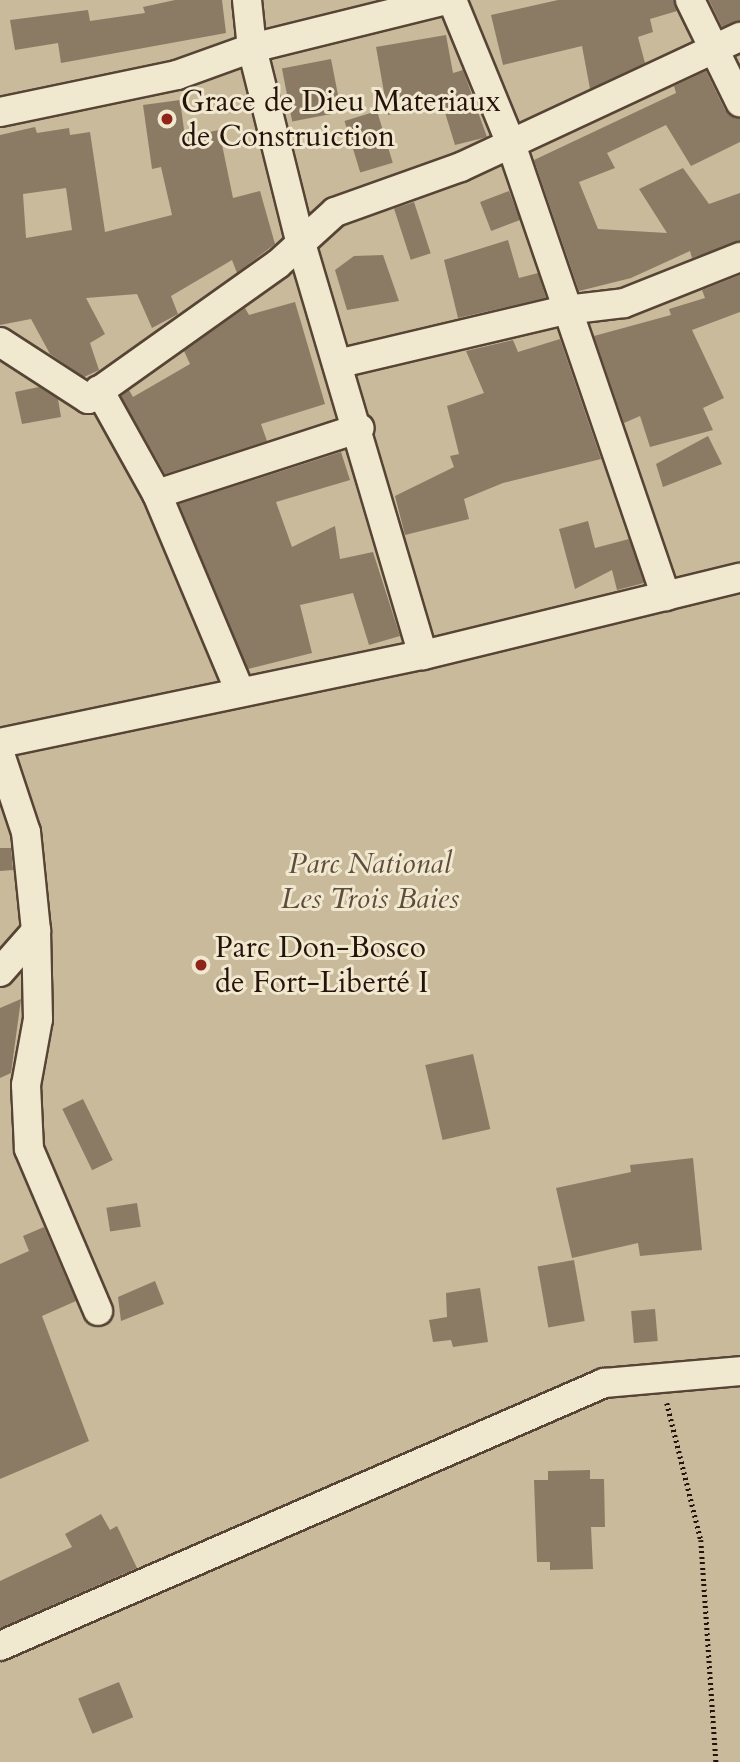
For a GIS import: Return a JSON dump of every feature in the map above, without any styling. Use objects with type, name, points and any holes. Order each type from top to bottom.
[{"type":"street","points":[[247,0],[252,48],[300,240],[341,363],[423,655]]},
{"type":"street","points":[[0,112],[177,75],[252,48],[446,0]]},
{"type":"street","points":[[452,0],[511,144],[566,310],[622,456],[666,596]]},
{"type":"street","points":[[690,0],[728,42],[740,102]]},
{"type":"street","points":[[0,342],[88,399],[278,264],[300,240],[335,212],[511,144],[728,42]]},
{"type":"street","points":[[341,363],[566,310],[624,303],[740,257]]},
{"type":"street","points":[[99,390],[157,494],[239,689]]},
{"type":"street","points":[[157,494],[360,428]]},
{"type":"street","points":[[0,743],[239,689],[423,655],[740,578]]},
{"type":"street","points":[[0,754],[26,832],[36,931],[38,1019],[26,1085],[29,1149],[98,1311]]},
{"type":"street","points":[[0,972],[36,931]]},
{"type":"street","points":[[0,1646],[604,1383],[740,1371]]},
{"type":"path","points":[[661,1378],[701,1540],[716,1762]]},
{"type":"green space","name":"Parc National Les Trois Baies","points":[[0,0],[740,0],[740,1762],[0,1762]]},
{"type":"building","points":[[175,0],[222,0],[226,33],[61,63],[58,43],[15,50],[10,20],[88,10],[90,21],[145,13],[143,7]]},
{"type":"building","points":[[558,0],[674,0],[677,11],[650,19],[653,32],[638,37],[645,63],[590,89],[582,46],[503,65],[491,15]]},
{"type":"building","points":[[709,0],[740,0],[740,21],[722,27]]},
{"type":"building","points":[[446,35],[453,73],[463,70],[487,137],[455,145],[442,103],[388,115],[376,47]]},
{"type":"building","points":[[331,59],[341,112],[292,122],[282,69]]},
{"type":"building","points":[[706,71],[725,110],[740,118],[740,142],[691,166],[666,125],[607,153],[615,168],[579,182],[598,229],[667,233],[639,189],[683,168],[709,204],[740,193],[740,241],[692,258],[690,251],[631,278],[579,291],[534,160],[676,93],[674,86]]},
{"type":"building","points":[[180,100],[185,137],[219,130],[233,198],[260,191],[275,244],[237,273],[232,260],[171,296],[178,314],[152,328],[137,294],[86,298],[105,334],[90,343],[99,370],[84,377],[50,354],[31,319],[0,325],[0,135],[35,127],[37,133],[69,128],[70,135],[90,132],[105,232],[172,215],[161,167],[152,169],[143,105]],"holes":[[[66,188],[72,230],[26,238],[23,194]]]},
{"type":"building","points":[[377,111],[393,163],[360,173],[344,121]]},
{"type":"building","points":[[509,191],[520,220],[491,231],[480,202]]},
{"type":"building","points":[[414,202],[431,253],[411,260],[394,208]]},
{"type":"building","points":[[508,240],[519,278],[538,273],[546,298],[458,318],[444,260]]},
{"type":"building","points":[[383,255],[399,301],[347,310],[335,270],[354,256]]},
{"type":"building","points":[[740,275],[740,312],[692,330],[724,398],[703,408],[713,430],[650,447],[640,416],[624,423],[594,336],[671,315],[669,309],[705,298],[702,290]]},
{"type":"building","points":[[295,302],[325,404],[261,424],[267,441],[165,474],[121,396],[129,390],[133,397],[190,364],[184,351],[245,308],[249,315]]},
{"type":"building","points":[[560,339],[601,459],[503,483],[464,499],[469,519],[405,535],[395,496],[454,467],[450,456],[459,454],[447,406],[484,393],[466,351],[513,340],[518,352]]},
{"type":"building","points":[[39,387],[58,399],[61,417],[22,424],[15,392]]},
{"type":"building","points":[[708,436],[722,464],[663,487],[656,464]]},
{"type":"building","points":[[341,452],[350,480],[276,502],[292,547],[335,526],[340,559],[373,552],[400,636],[369,645],[353,593],[300,605],[312,653],[248,669],[179,504]]},
{"type":"building","points":[[588,521],[595,548],[629,539],[644,583],[617,590],[612,570],[575,589],[559,529]]},
{"type":"building","points":[[0,848],[11,848],[13,870],[0,871]]},
{"type":"building","points":[[21,999],[11,1073],[0,1078],[0,1008]]},
{"type":"building","points":[[473,1054],[490,1129],[443,1140],[425,1065]]},
{"type":"building","points":[[83,1099],[113,1160],[92,1170],[62,1109]]},
{"type":"building","points":[[693,1158],[702,1250],[640,1256],[638,1243],[572,1258],[556,1188],[631,1172],[630,1165]]},
{"type":"building","points":[[137,1203],[141,1227],[110,1232],[106,1208]]},
{"type":"building","points":[[44,1227],[76,1301],[42,1316],[89,1441],[0,1479],[0,1264],[29,1251],[23,1236]]},
{"type":"building","points":[[574,1260],[585,1321],[548,1327],[538,1266]]},
{"type":"building","points":[[155,1281],[164,1304],[121,1321],[118,1297]]},
{"type":"building","points":[[480,1288],[488,1342],[453,1347],[451,1340],[433,1342],[429,1320],[447,1317],[446,1293]]},
{"type":"building","points":[[655,1309],[658,1341],[634,1343],[631,1311]]},
{"type":"building","points":[[590,1470],[590,1479],[604,1479],[605,1527],[591,1527],[593,1569],[550,1570],[550,1562],[537,1562],[534,1480],[548,1480],[548,1471]]},
{"type":"building","points":[[101,1514],[110,1530],[117,1526],[137,1568],[0,1628],[0,1581],[72,1547],[65,1534]]},
{"type":"building","points":[[119,1682],[133,1717],[92,1734],[78,1698]]},
{"type":"place","name":"Grace de Dieu Materiaux de Construiction","points":[[167,119]]},
{"type":"place","name":"Parc Don-Bosco de Fort-Liberté I","points":[[201,965]]}]
